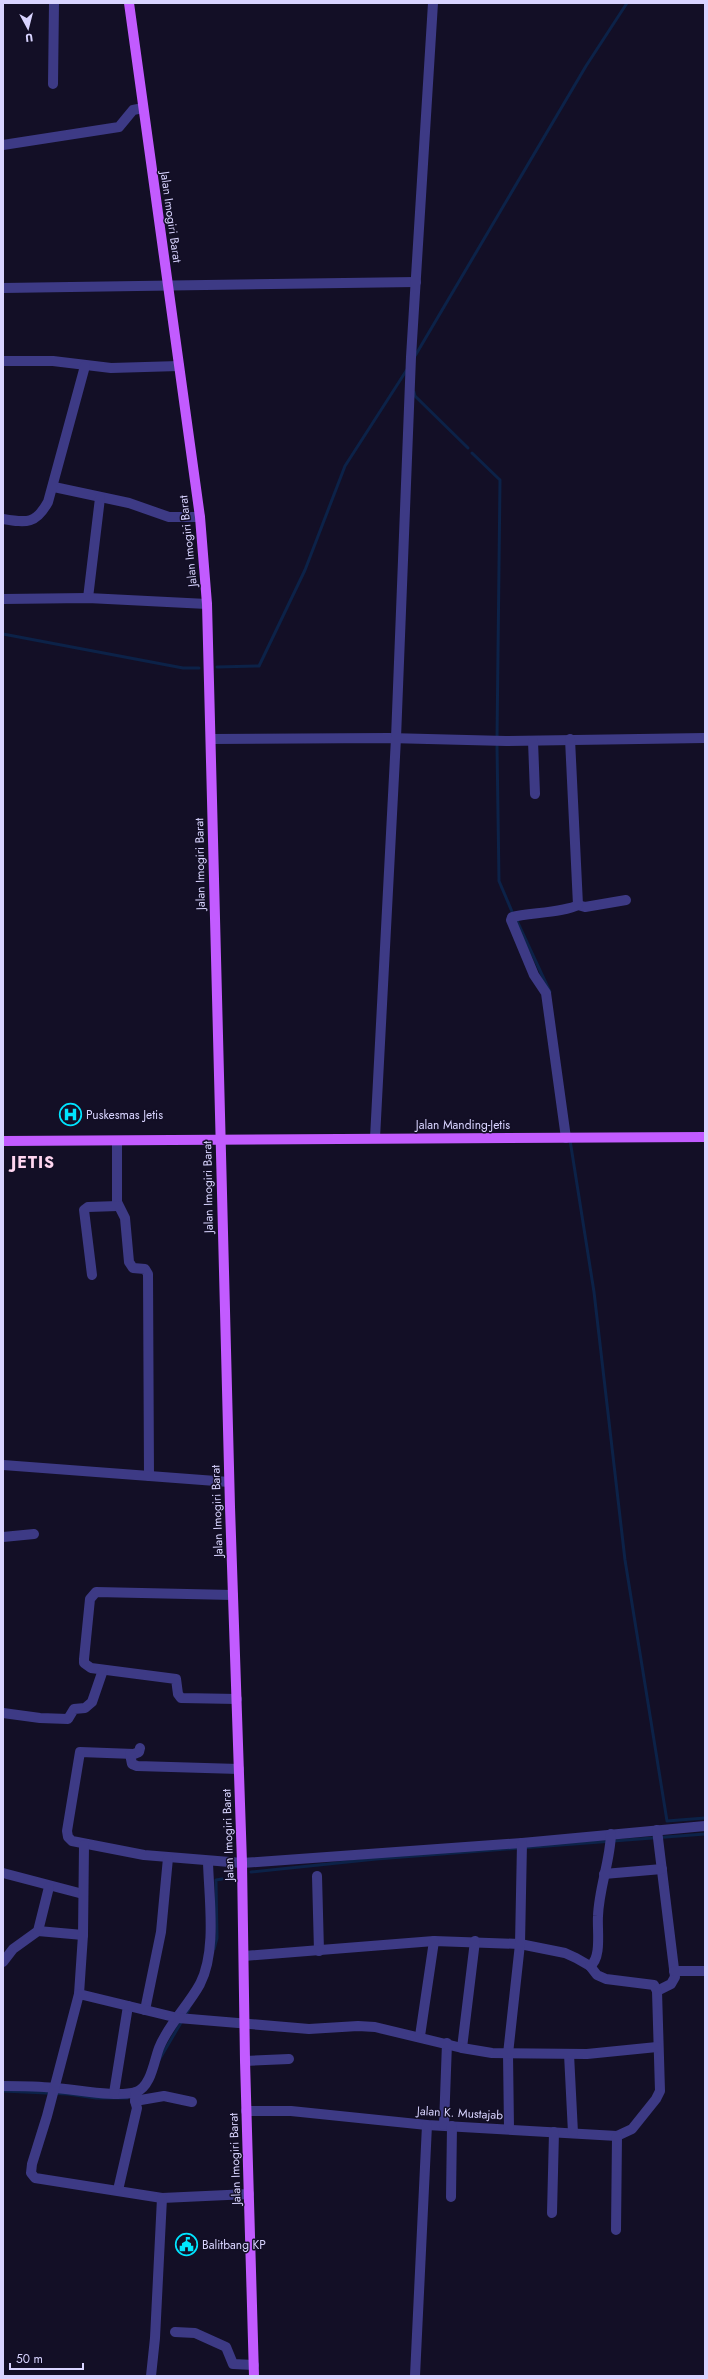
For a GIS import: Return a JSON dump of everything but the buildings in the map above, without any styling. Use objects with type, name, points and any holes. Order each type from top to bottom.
[{"type":"main road","name":"Jalan Imogiri Barat","points":[[129,3],[200,517],[207,604],[229,1482],[242,1863],[246,2024],[246,2111],[254,2376]]},
{"type":"main road","name":"Jalan Manding-Jetis","points":[[3,1141],[220,1141],[375,1138],[705,1137]]},
{"type":"street","points":[[53,84],[54,3]]},
{"type":"street","points":[[375,1138],[396,738],[411,357],[433,3]]},
{"type":"street","points":[[3,145],[119,126],[133,110],[143,108]]},
{"type":"street","points":[[3,288],[167,284],[416,282]]},
{"type":"street","points":[[3,361],[29,360],[111,368],[179,366]]},
{"type":"street","points":[[3,519],[22,522],[32,520],[41,515],[54,487],[85,366]]},
{"type":"street","points":[[54,487],[129,504],[169,517],[200,517]]},
{"type":"street","points":[[88,598],[100,498]]},
{"type":"street","points":[[3,599],[88,598],[207,604]]},
{"type":"street","points":[[211,739],[396,738],[533,741],[570,739],[705,738]]},
{"type":"street","points":[[570,739],[578,904]]},
{"type":"street","points":[[533,741],[535,794]]},
{"type":"street","points":[[578,904],[585,907],[626,900]]},
{"type":"street","points":[[568,1138],[546,993],[534,975],[511,920],[512,917],[523,914],[571,908],[578,904]]},
{"type":"street","points":[[117,1141],[118,1206],[125,1218],[130,1266],[145,1269],[148,1274],[149,1476]]},
{"type":"street","points":[[92,1275],[84,1210],[88,1208],[118,1206]]},
{"type":"street","points":[[3,1465],[229,1482]]},
{"type":"street","points":[[3,1537],[34,1534]]},
{"type":"street","points":[[233,1595],[96,1592],[90,1599],[86,1629],[84,1664],[91,1668],[102,1670],[174,1678],[177,1681],[178,1694],[180,1698],[236,1699]]},
{"type":"street","points":[[3,1713],[40,1718],[68,1718],[74,1709],[85,1708],[92,1702],[102,1670]]},
{"type":"street","points":[[140,1748],[137,1754],[80,1752],[68,1831],[68,1837],[72,1841],[84,1845],[168,1858],[208,1862],[242,1863],[657,1837],[705,1826]]},
{"type":"street","points":[[130,1754],[132,1764],[136,1766],[239,1769]]},
{"type":"street","points":[[657,1837],[674,1971],[673,1982],[657,1991]]},
{"type":"street","points":[[590,1966],[596,1958],[598,1913],[611,1840]]},
{"type":"street","points":[[84,1845],[83,1935],[79,1994],[31,2173],[35,2178],[41,2180],[118,2190],[162,2198],[249,2194]]},
{"type":"street","points":[[509,2128],[508,2054],[520,1944],[522,1845]]},
{"type":"street","points":[[145,2010],[161,1932],[168,1858]]},
{"type":"street","points":[[135,2096],[147,2082],[162,2042],[183,2019],[199,1985],[208,1961],[208,1862]]},
{"type":"street","points":[[604,1874],[662,1869]]},
{"type":"street","points":[[3,1873],[49,1887],[83,1894]]},
{"type":"street","points":[[317,1876],[320,1951]]},
{"type":"street","points":[[3,1962],[13,1949],[38,1931],[49,1887]]},
{"type":"street","points":[[38,1931],[83,1935]]},
{"type":"street","points":[[244,1956],[434,1941],[475,1941],[520,1944],[555,1950],[576,1958],[590,1966],[602,1977],[651,1984],[657,1991],[657,2047],[660,2087],[656,2099],[632,2129],[617,2136],[616,2230]]},
{"type":"street","points":[[420,2036],[434,1941]]},
{"type":"street","points":[[462,2048],[475,1941]]},
{"type":"street","points":[[674,1971],[705,1970]]},
{"type":"street","points":[[79,1994],[183,2019],[309,2029],[370,2026],[420,2036],[462,2048],[508,2054],[627,2052],[657,2047]]},
{"type":"street","points":[[114,2093],[128,2006]]},
{"type":"street","points":[[447,2043],[451,2197]]},
{"type":"street","points":[[569,2054],[573,2133]]},
{"type":"street","points":[[245,2061],[289,2059]]},
{"type":"street","points":[[3,2086],[114,2093],[135,2096],[164,2096],[192,2102]]},
{"type":"street","points":[[118,2190],[137,2108],[135,2096]]},
{"type":"street","name":"Jalan K. Mustajab","points":[[246,2111],[291,2111],[448,2126],[509,2128],[617,2136]]},
{"type":"street","points":[[415,2376],[427,2124]]},
{"type":"street","points":[[552,2212],[554,2132]]},
{"type":"street","points":[[151,2376],[155,2338],[162,2198]]},
{"type":"street","points":[[175,2332],[195,2332],[226,2347],[233,2364],[254,2365]]},
{"type":"waterway","points":[[415,356],[586,66],[627,3]]},
{"type":"waterway","points":[[217,667],[259,666],[305,570],[345,466],[408,368]]},
{"type":"waterway","points":[[414,392],[415,396],[468,448]]},
{"type":"waterway","points":[[472,453],[500,480],[497,739]]},
{"type":"waterway","points":[[3,634],[183,668],[199,668]]},
{"type":"waterway","points":[[497,746],[499,881],[513,914]]},
{"type":"waterway","points":[[517,921],[550,992]]},
{"type":"waterway","points":[[570,1140],[594,1292],[625,1560],[667,1821],[705,1818]]},
{"type":"waterway","points":[[251,1872],[376,1859],[705,1834]]},
{"type":"waterway","points":[[214,1949],[217,1938],[216,1880],[222,1879]]},
{"type":"waterway","points":[[159,2060],[189,2009]]},
{"type":"waterway","points":[[3,2091],[68,2094],[96,2098],[127,2098]]},
{"type":"place","name":"Puskesmas Jetis","points":[[71,1115]]},
{"type":"place","name":"Balitbang KP","points":[[186,2245]]},
{"type":"district","name":"JETIS","points":[[33,1162]]}]
